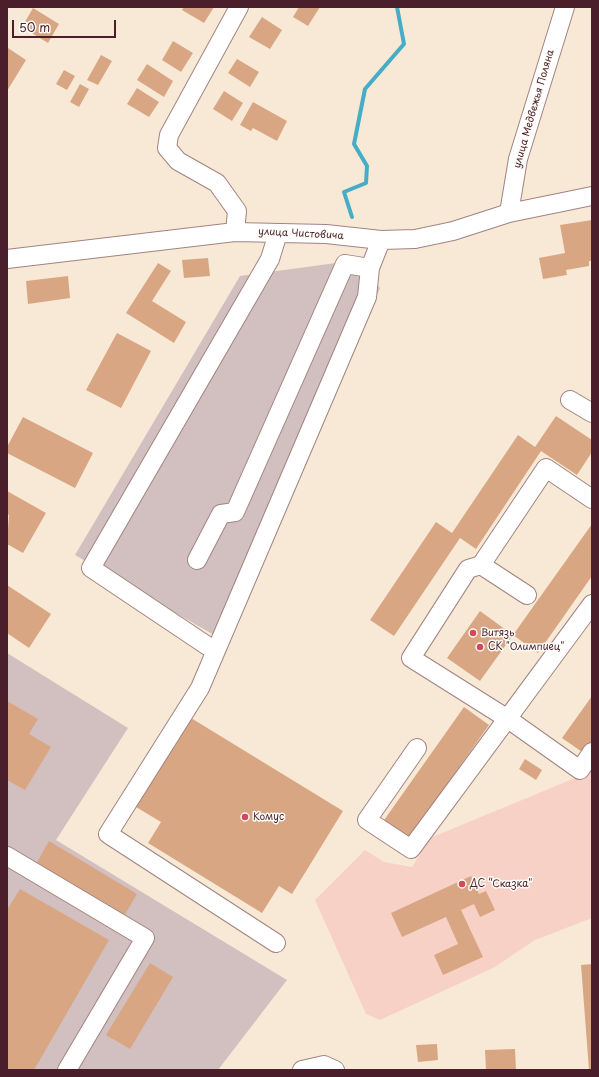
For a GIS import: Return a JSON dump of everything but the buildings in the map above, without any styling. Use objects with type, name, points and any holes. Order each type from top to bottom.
[{"type":"street","points":[[235,232],[237,211],[217,183],[178,161],[168,148],[169,135],[239,7]]},
{"type":"street","name":"улица Медвежья Поляна","points":[[509,213],[518,158],[565,7]]},
{"type":"street","name":"улица Чистовича","points":[[7,259],[235,232],[326,234],[382,240],[415,239],[453,231],[509,213],[592,196]]},
{"type":"street","points":[[215,651],[91,568],[270,259],[278,233]]},
{"type":"street","points":[[276,943],[108,834],[200,688],[367,297],[370,268],[382,240]]},
{"type":"street","points":[[197,560],[221,514],[235,512],[345,264],[370,268]]},
{"type":"street","points":[[570,400],[592,413]]},
{"type":"street","points":[[592,499],[546,468],[481,565],[468,569],[411,658],[508,719],[580,770],[592,752]]},
{"type":"street","points":[[481,565],[527,595]]},
{"type":"street","points":[[417,748],[367,820],[411,849],[592,604]]},
{"type":"street","points":[[7,856],[145,938],[67,1070]]},
{"type":"street","points":[[302,1070],[324,1065],[335,1070]]},
{"type":"shaded area","points":[[358,260],[380,288],[228,643],[75,555],[240,276]]},
{"type":"shaded area","points":[[7,653],[128,728],[56,840],[287,980],[218,1070],[7,1070]]},
{"type":"shaded area","name":"ДС “Сказка\"","points":[[592,771],[592,918],[535,940],[495,967],[380,1020],[366,1014],[315,900],[365,850],[384,862],[412,867],[430,838]]},
{"type":"waterway","points":[[352,217],[344,192],[366,183],[367,166],[354,144],[365,89],[404,44],[397,7]]},
{"type":"place","name":"Витязь","points":[[473,633]]},
{"type":"place","name":"СК \"Олимпиец\"","points":[[480,647]]},
{"type":"place","name":"Комус","points":[[245,817]]},
{"type":"place","name":"ДС “Сказка\"","points":[[462,884]]}]
